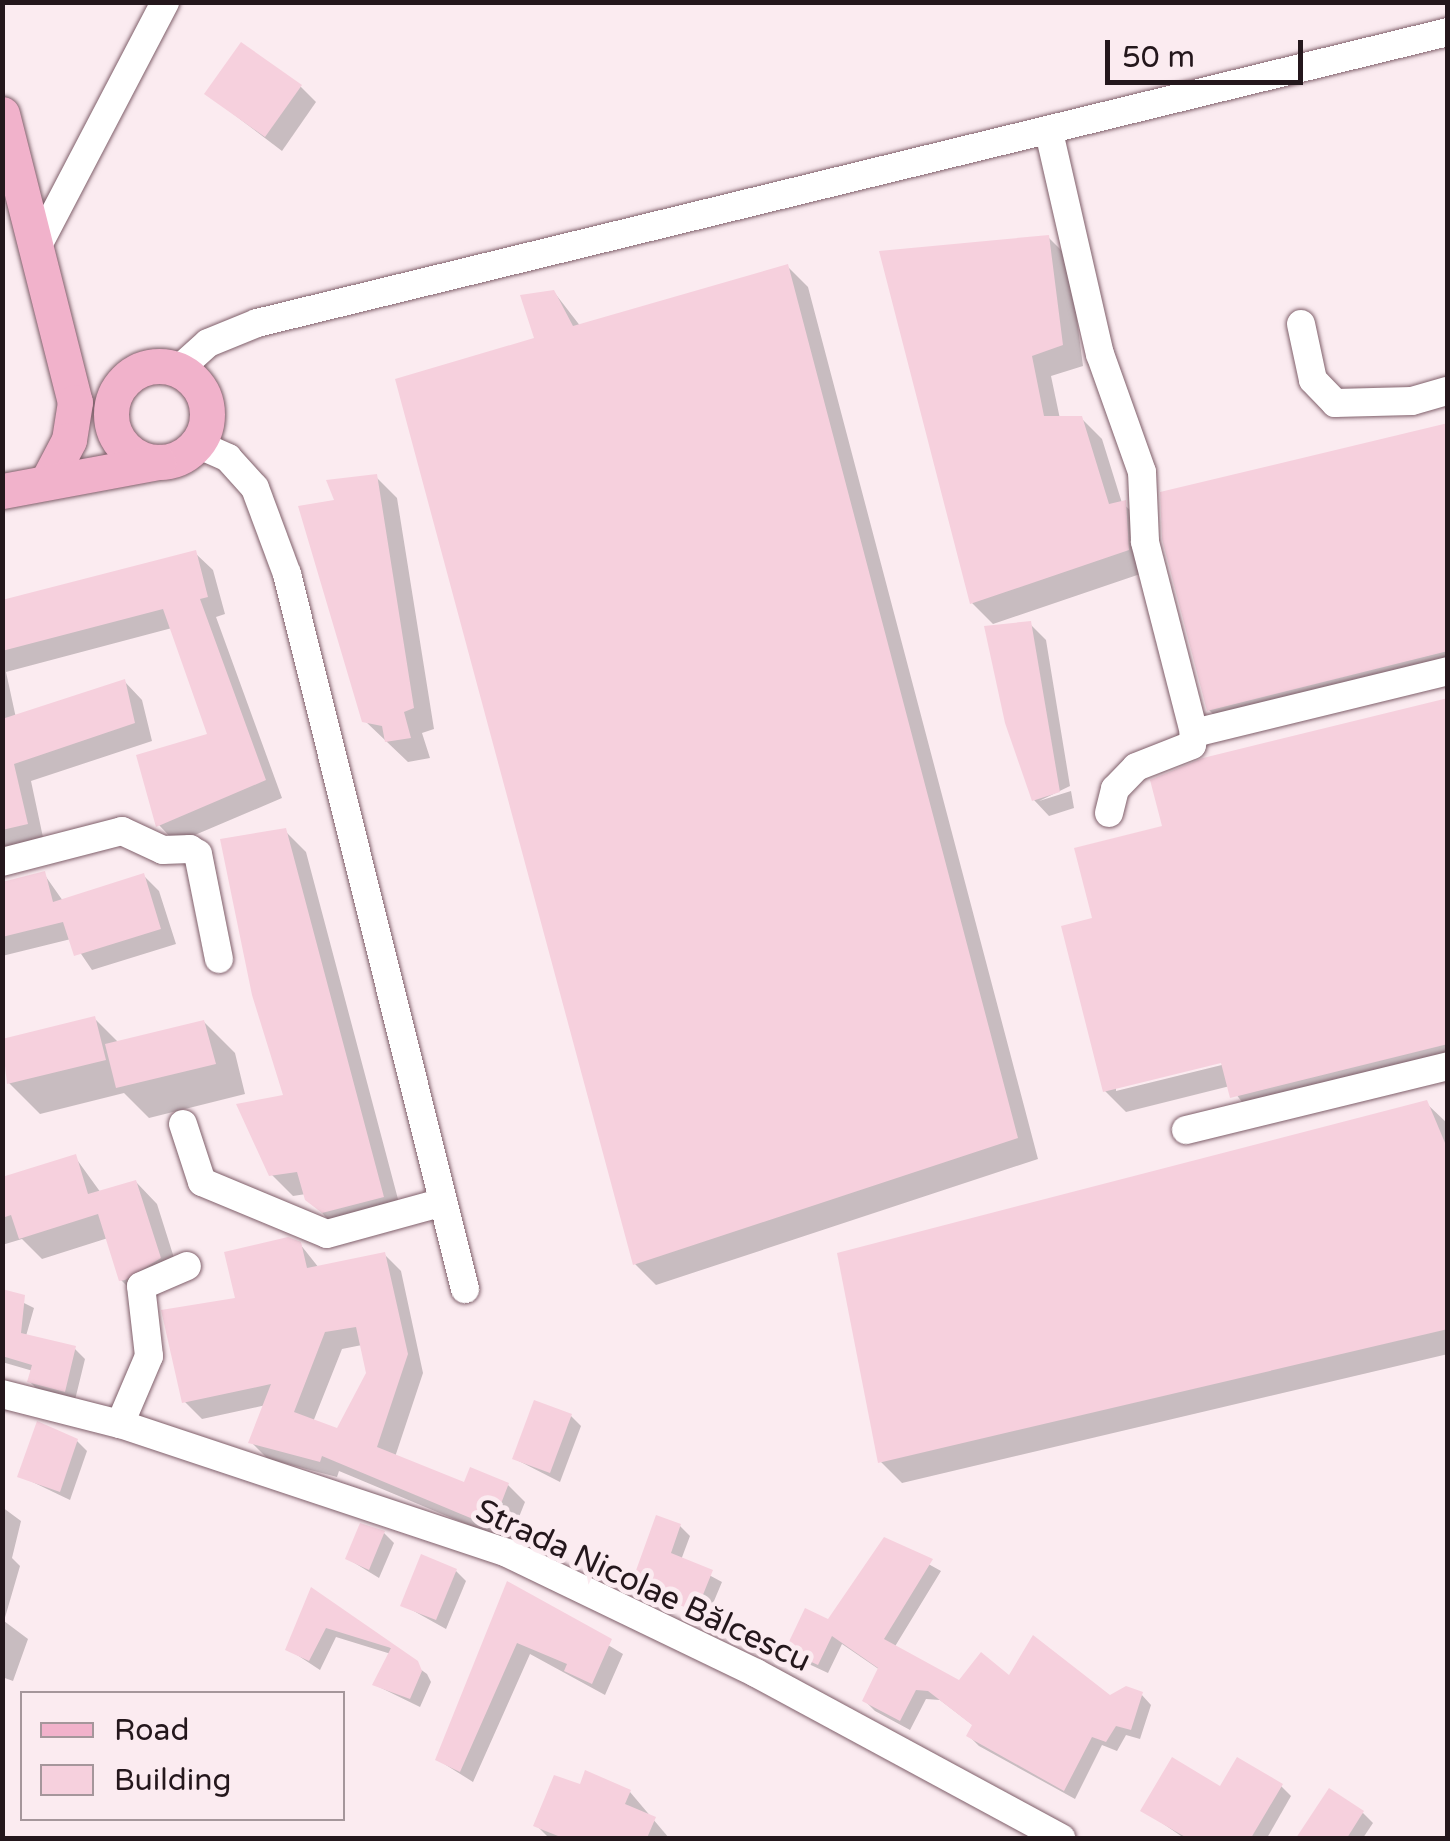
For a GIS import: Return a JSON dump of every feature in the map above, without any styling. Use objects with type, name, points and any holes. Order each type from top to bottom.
[{"type":"main road","points":[[2,114],[72,384],[76,416],[49,478]]},
{"type":"main road","points":[[60,346],[117,398],[120,441],[158,462]]},
{"type":"main road","points":[[2,491],[49,478],[158,462],[197,444],[206,402],[178,370],[152,367],[117,398],[90,443],[49,478]]},
{"type":"main road","points":[[72,384],[117,398]]},
{"type":"street","points":[[35,251],[165,2]]},
{"type":"street","points":[[178,370],[208,342],[256,323],[1448,32]]},
{"type":"street","points":[[1049,132],[1100,354],[1142,472],[1145,542],[1194,733],[1192,745],[1136,767],[1115,789],[1109,813]]},
{"type":"street","points":[[1301,324],[1312,380],[1335,403],[1412,400],[1448,391]]},
{"type":"street","points":[[197,444],[228,458],[254,488],[287,574],[465,1289]]},
{"type":"street","points":[[1194,733],[1448,671]]},
{"type":"street","points":[[2,862],[122,831],[163,850],[190,849],[198,854],[219,959]]},
{"type":"street","points":[[1186,1130],[1448,1066]]},
{"type":"street","points":[[183,1124],[202,1182],[327,1234],[442,1202]]},
{"type":"street","points":[[120,1424],[149,1356],[142,1286],[187,1266]]},
{"type":"street","name":"Strada Nicolae Bălcescu","points":[[2,1394],[120,1424],[507,1553],[756,1673],[1061,1838]]},
{"type":"building","points":[[241,42],[302,85],[265,137],[204,94]]},
{"type":"building","points":[[1049,235],[1063,345],[1032,356],[1044,416],[1082,416],[1109,504],[1126,500],[1129,550],[970,604],[879,251]]},
{"type":"building","points":[[788,264],[1018,1138],[633,1265],[395,379],[534,338],[520,295],[554,290],[573,326]]},
{"type":"building","points":[[1448,423],[1448,651],[1207,711],[1162,539],[1160,492]]},
{"type":"building","points":[[377,474],[414,708],[404,712],[411,738],[385,742],[382,726],[362,722],[298,506],[334,500],[326,480]]},
{"type":"building","points":[[196,550],[208,597],[200,599],[266,780],[156,827],[136,755],[207,734],[163,609],[2,651],[2,600]]},
{"type":"building","points":[[1031,621],[1060,792],[1032,801],[1005,723],[984,626]]},
{"type":"building","points":[[125,679],[135,723],[14,764],[28,824],[2,830],[2,719]]},
{"type":"building","points":[[1448,698],[1448,1044],[1230,1098],[1221,1063],[1103,1092],[1061,926],[1092,918],[1074,848],[1162,826],[1150,780],[1203,758]]},
{"type":"building","points":[[286,828],[384,1197],[322,1213],[305,1200],[297,1172],[269,1176],[236,1104],[283,1095],[252,995],[220,839]]},
{"type":"building","points":[[45,871],[53,902],[144,873],[161,929],[74,956],[63,922],[2,937],[2,882]]},
{"type":"building","points":[[95,1016],[106,1060],[7,1084],[2,1039]]},
{"type":"building","points":[[204,1020],[216,1064],[116,1088],[105,1044]]},
{"type":"building","points":[[1427,1100],[1448,1150],[1448,1329],[878,1463],[837,1253]]},
{"type":"building","points":[[76,1154],[88,1194],[136,1180],[161,1258],[125,1280],[119,1281],[98,1214],[19,1239],[11,1215],[2,1218],[2,1177]]},
{"type":"building","points":[[288,1237],[301,1242],[307,1268],[385,1252],[408,1354],[377,1447],[464,1482],[470,1467],[509,1483],[492,1527],[322,1456],[320,1462],[248,1443],[271,1384],[182,1403],[161,1310],[235,1298],[224,1252]],"holes":[[[356,1327],[366,1373],[337,1428],[294,1412],[325,1332]]]},
{"type":"building","points":[[2,1289],[25,1295],[21,1333],[76,1346],[65,1392],[27,1382],[32,1365],[2,1356]]},
{"type":"building","points":[[534,1400],[572,1414],[550,1473],[512,1459]]},
{"type":"building","points":[[37,1421],[78,1439],[60,1492],[17,1477]]},
{"type":"building","points":[[656,1515],[681,1524],[671,1553],[713,1570],[696,1612],[670,1601],[674,1591],[634,1576]]},
{"type":"building","points":[[360,1523],[385,1531],[369,1570],[345,1559]]},
{"type":"building","points":[[884,1537],[933,1559],[884,1639],[959,1680],[981,1652],[1009,1675],[1033,1635],[1110,1695],[1126,1686],[1143,1692],[1131,1730],[1116,1726],[1106,1742],[1092,1737],[1064,1791],[966,1736],[972,1725],[928,1691],[916,1690],[900,1721],[862,1701],[878,1668],[832,1636],[818,1665],[785,1650],[805,1608],[828,1619]]},
{"type":"building","points":[[421,1554],[457,1569],[436,1620],[400,1606]]},
{"type":"building","points":[[507,1581],[612,1639],[592,1684],[564,1671],[567,1664],[517,1643],[460,1772],[435,1760]]},
{"type":"building","points":[[311,1587],[418,1661],[422,1671],[410,1699],[372,1685],[391,1648],[326,1628],[309,1661],[285,1650]]},
{"type":"building","points":[[1172,1757],[1220,1786],[1237,1757],[1283,1784],[1251,1838],[1187,1838],[1140,1811]]},
{"type":"building","points":[[585,1770],[631,1790],[625,1804],[656,1817],[647,1838],[563,1838],[533,1826],[554,1775],[580,1784]]},
{"type":"building","points":[[1329,1788],[1364,1811],[1347,1838],[1296,1838]]}]
